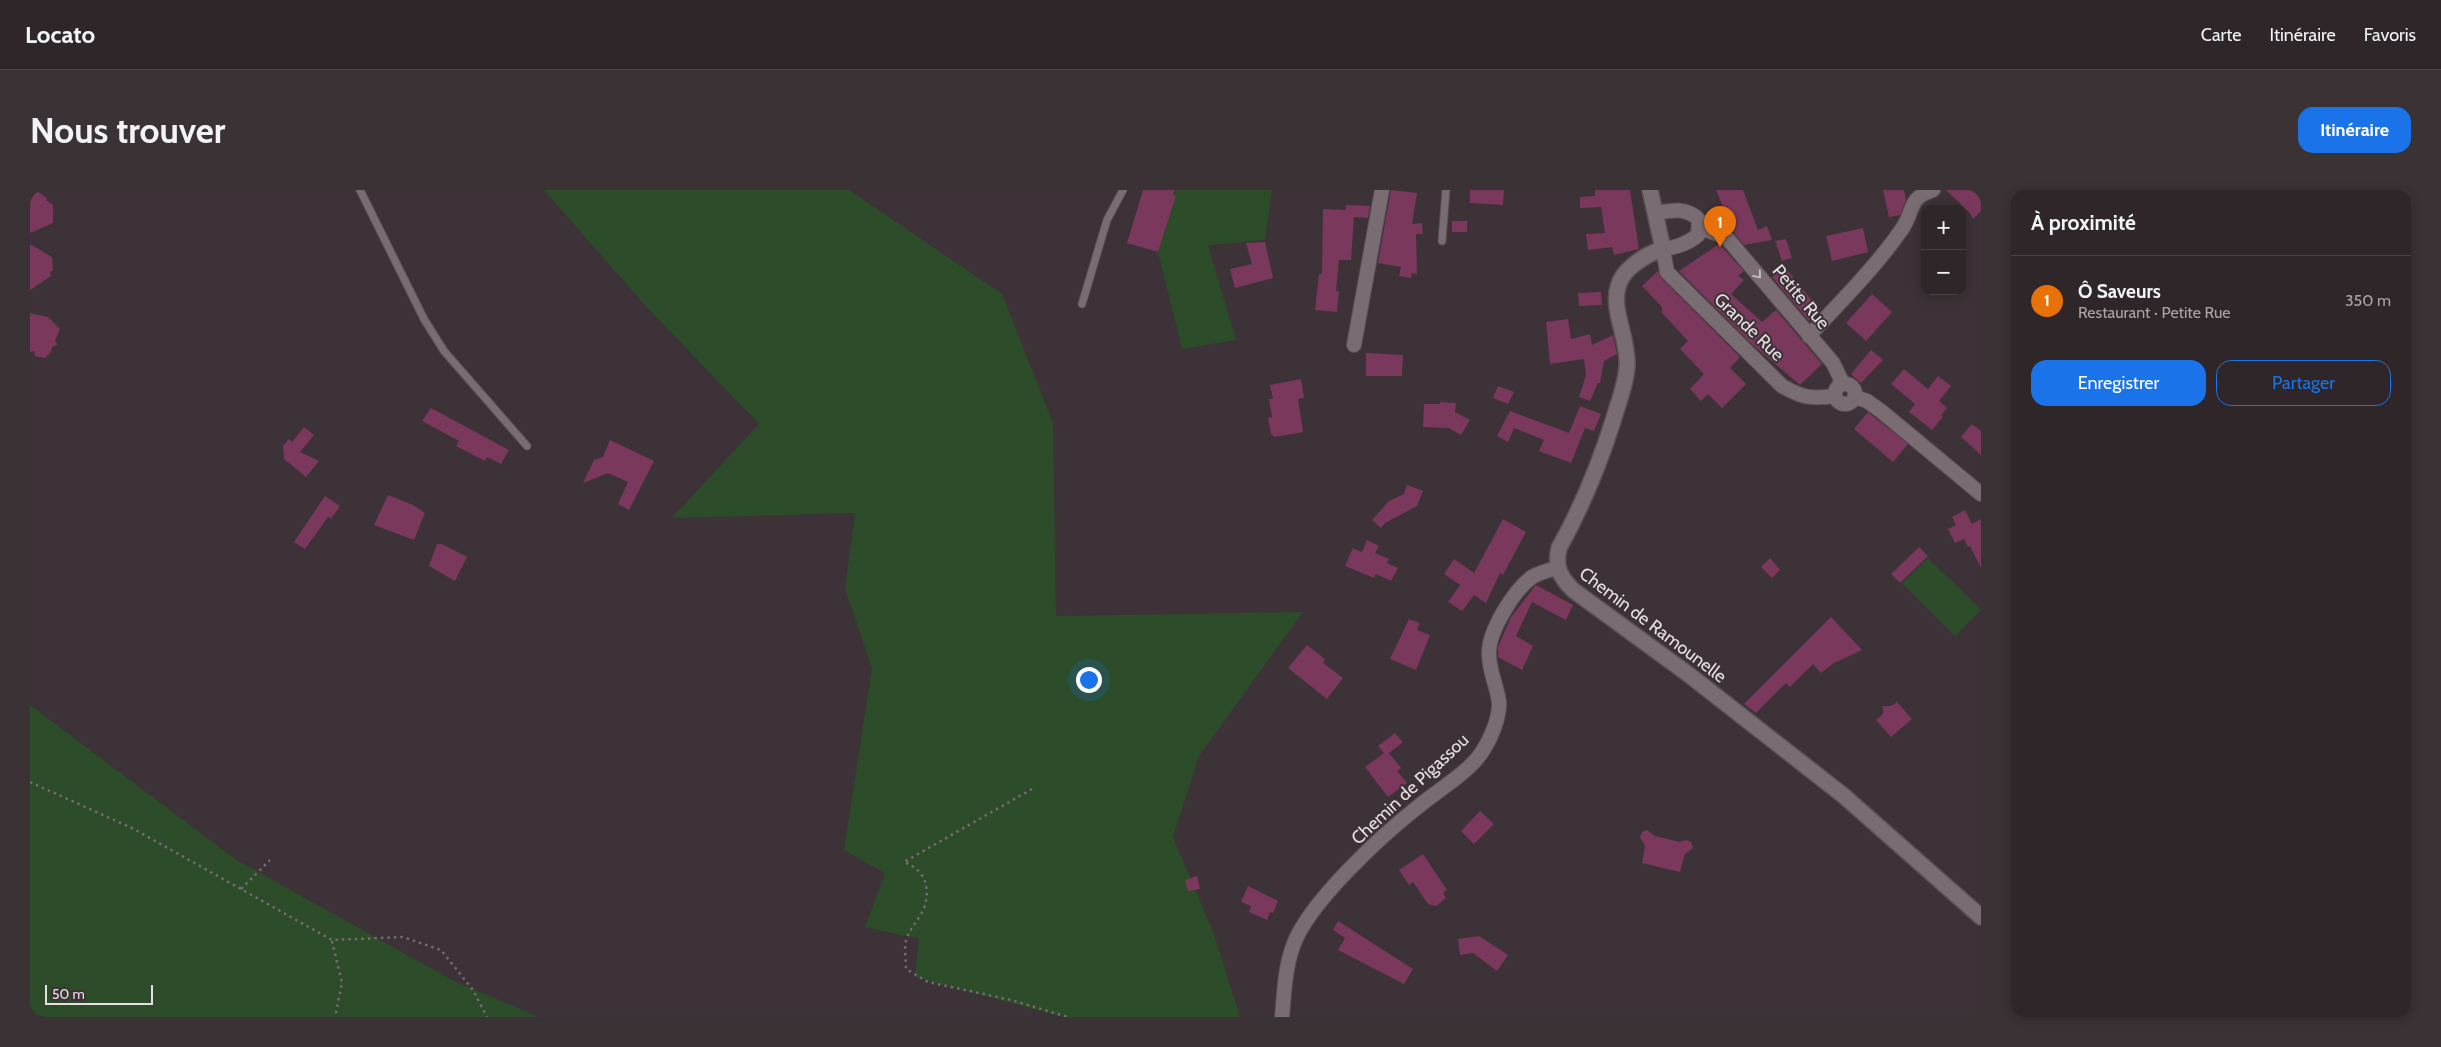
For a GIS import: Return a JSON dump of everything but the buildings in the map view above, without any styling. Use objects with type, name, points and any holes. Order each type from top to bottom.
[{"type":"street","points":[[1354,345],[1382,190]]},
{"type":"street","points":[[1650,190],[1663,249],[1681,246],[1690,242],[1698,235],[1700,228],[1699,220],[1686,210],[1656,213]]},
{"type":"street","points":[[1809,336],[1881,258],[1903,227],[1914,200],[1920,194],[1933,190]]},
{"type":"street","name":"Petite Rue","points":[[1700,228],[1726,237],[1833,363],[1843,384]]},
{"type":"street","name":"Grande Rue","points":[[1663,249],[1667,272],[1782,386],[1798,396],[1812,398],[1835,396]]},
{"type":"street","name":"Chemin de Ramounelle","points":[[1663,249],[1653,252],[1622,276],[1618,287],[1616,300],[1627,350],[1624,384],[1599,463],[1559,548],[1556,561],[1557,568],[1563,580],[1572,590],[1688,674],[1844,796],[1981,918]]},
{"type":"street","points":[[1843,384],[1854,389],[1855,397],[1850,403],[1843,404],[1835,396],[1837,388],[1843,384]]},
{"type":"street","points":[[1855,397],[1867,401],[1880,411],[1981,494]]},
{"type":"street","name":"Chemin de Pigassou","points":[[1282,1017],[1284,987],[1293,946],[1316,907],[1371,849],[1482,753],[1494,727],[1499,703],[1492,677],[1489,654],[1490,639],[1497,624],[1522,586],[1533,577],[1557,568]]},
{"type":"lane","points":[[360,190],[424,319],[444,351],[527,446]]},
{"type":"lane","points":[[1082,304],[1107,220],[1123,190]]},
{"type":"lane","points":[[1442,241],[1446,190]]},
{"type":"path","points":[[30,782],[132,828],[332,940],[403,937],[441,950],[472,990],[486,1017]]},
{"type":"path","points":[[1032,789],[904,862],[915,866],[923,876],[928,887],[924,908],[908,936],[905,946],[906,969],[928,982],[1011,1000],[1068,1017]]},
{"type":"path","points":[[241,889],[270,860]]},
{"type":"path","points":[[332,940],[342,983],[335,1017]]},
{"type":"green space","points":[[544,190],[849,190],[1002,294],[1053,423],[1056,616],[1303,612],[1199,756],[1173,837],[1214,934],[1240,1017],[1063,1017],[915,977],[919,939],[865,927],[885,873],[844,850],[872,668],[845,589],[855,513],[672,518],[759,424],[643,303]]},
{"type":"green space","points":[[1175,190],[1272,190],[1265,240],[1208,245],[1236,340],[1182,349],[1158,252],[1176,196],[1173,195]]},
{"type":"green space","points":[[1928,558],[1981,610],[1955,636],[1902,583]]},
{"type":"green space","points":[[30,705],[235,859],[452,980],[539,1017],[30,1017]]},
{"type":"place","name":"Ô Saveurs","points":[[1720,247]]}]
